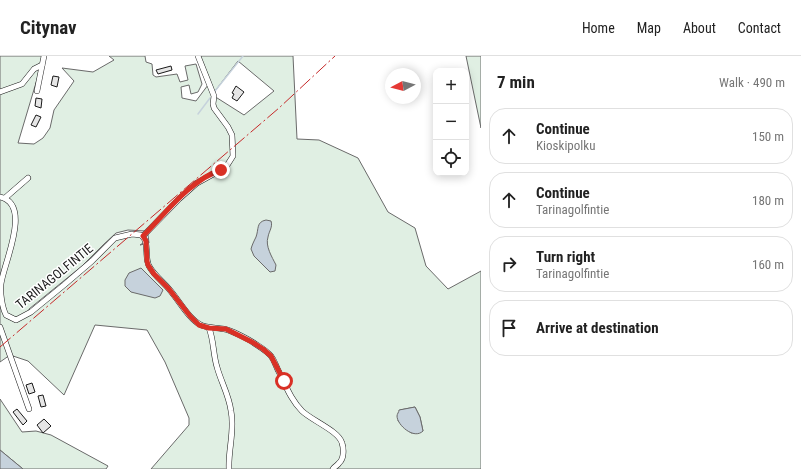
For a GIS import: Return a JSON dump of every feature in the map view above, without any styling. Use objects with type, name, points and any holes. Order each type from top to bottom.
[{"type":"street","points":[[37,91],[44,56]]},
{"type":"street","points":[[198,56],[214,96],[213,104],[232,135],[233,156],[226,167],[197,183],[143,236],[146,241],[147,261],[154,274],[169,289],[199,325],[209,328],[226,329],[252,342],[271,356],[290,396],[296,405],[304,413],[327,428],[342,442],[344,454],[340,463],[333,469]]},
{"type":"street","points":[[0,92],[22,84],[34,69],[42,65]]},
{"type":"street","points":[[3,198],[28,178]]},
{"type":"street","name":"TARINAGOLFINTIE","points":[[3,198],[13,207],[15,224],[12,244],[0,286],[5,314],[16,320],[31,312],[64,285],[92,261],[115,238],[132,234],[143,236]]},
{"type":"street","points":[[0,327],[19,385],[29,409]]},
{"type":"street","points":[[209,328],[214,344],[216,366],[226,390],[232,411],[232,441],[229,469]]},
{"type":"green space","points":[[0,56],[44,56],[18,143],[34,144],[43,138],[50,128],[54,110],[74,81],[62,68],[93,72],[114,60],[109,56],[145,56],[146,62],[152,64],[153,75],[156,77],[177,74],[180,82],[188,80],[185,66],[196,64],[202,84],[198,92],[191,94],[189,85],[181,87],[182,98],[196,101],[208,85],[198,56],[293,56],[297,139],[319,140],[358,158],[388,212],[415,228],[426,266],[448,289],[481,271],[481,469],[151,469],[189,425],[189,418],[165,362],[147,330],[95,325],[64,395],[28,361],[10,355],[0,362]],"holes":[[[238,61],[274,91],[244,115],[214,96],[215,91]],[[128,230],[145,231],[148,235],[149,243],[140,245],[146,241],[141,235],[115,238],[29,313],[29,309],[82,266],[116,233]],[[415,407],[420,417],[423,431],[411,433],[398,421],[400,410]]]},
{"type":"green space","points":[[466,56],[481,56],[481,128],[469,68]]},
{"type":"green space","points":[[0,399],[22,432],[36,431],[51,435],[108,466],[106,469],[23,469],[0,450]]},
{"type":"shaded area","points":[[266,220],[271,221],[267,244],[276,265],[275,271],[270,272],[254,256],[251,249],[259,224]]},
{"type":"shaded area","points":[[141,268],[163,290],[160,296],[155,298],[131,292],[125,286],[125,280],[129,273]]},
{"type":"shaded area","points":[[415,407],[420,417],[423,431],[415,434],[403,427],[397,416],[399,410]]},
{"type":"shaded area","points":[[0,450],[23,469],[0,469]]},
{"type":"building","points":[[171,66],[172,70],[158,74],[156,70]]},
{"type":"building","points":[[53,76],[59,77],[57,87],[51,85]]},
{"type":"building","points":[[236,86],[244,92],[237,101],[232,98],[234,94],[232,93]]},
{"type":"building","points":[[36,98],[42,99],[41,108],[35,106]]},
{"type":"building","points":[[36,115],[41,117],[36,127],[31,125]]},
{"type":"building","points":[[32,383],[35,392],[29,394],[26,385]]},
{"type":"building","points":[[43,395],[46,406],[41,407],[38,396]]},
{"type":"building","points":[[17,409],[27,421],[23,425],[13,412]]},
{"type":"building","points":[[44,419],[51,426],[43,433],[37,425]]},
{"type":"waterway","points":[[215,91],[243,56]]},
{"type":"waterway","points":[[198,114],[210,98]]},
{"type":"power","points":[[0,347],[279,108],[335,56]]},
{"type":"route","points":[[221,170],[197,183],[143,236],[146,241],[148,265],[154,274],[169,289],[199,325],[209,328],[226,329],[263,349],[275,362],[284,381]]}]
